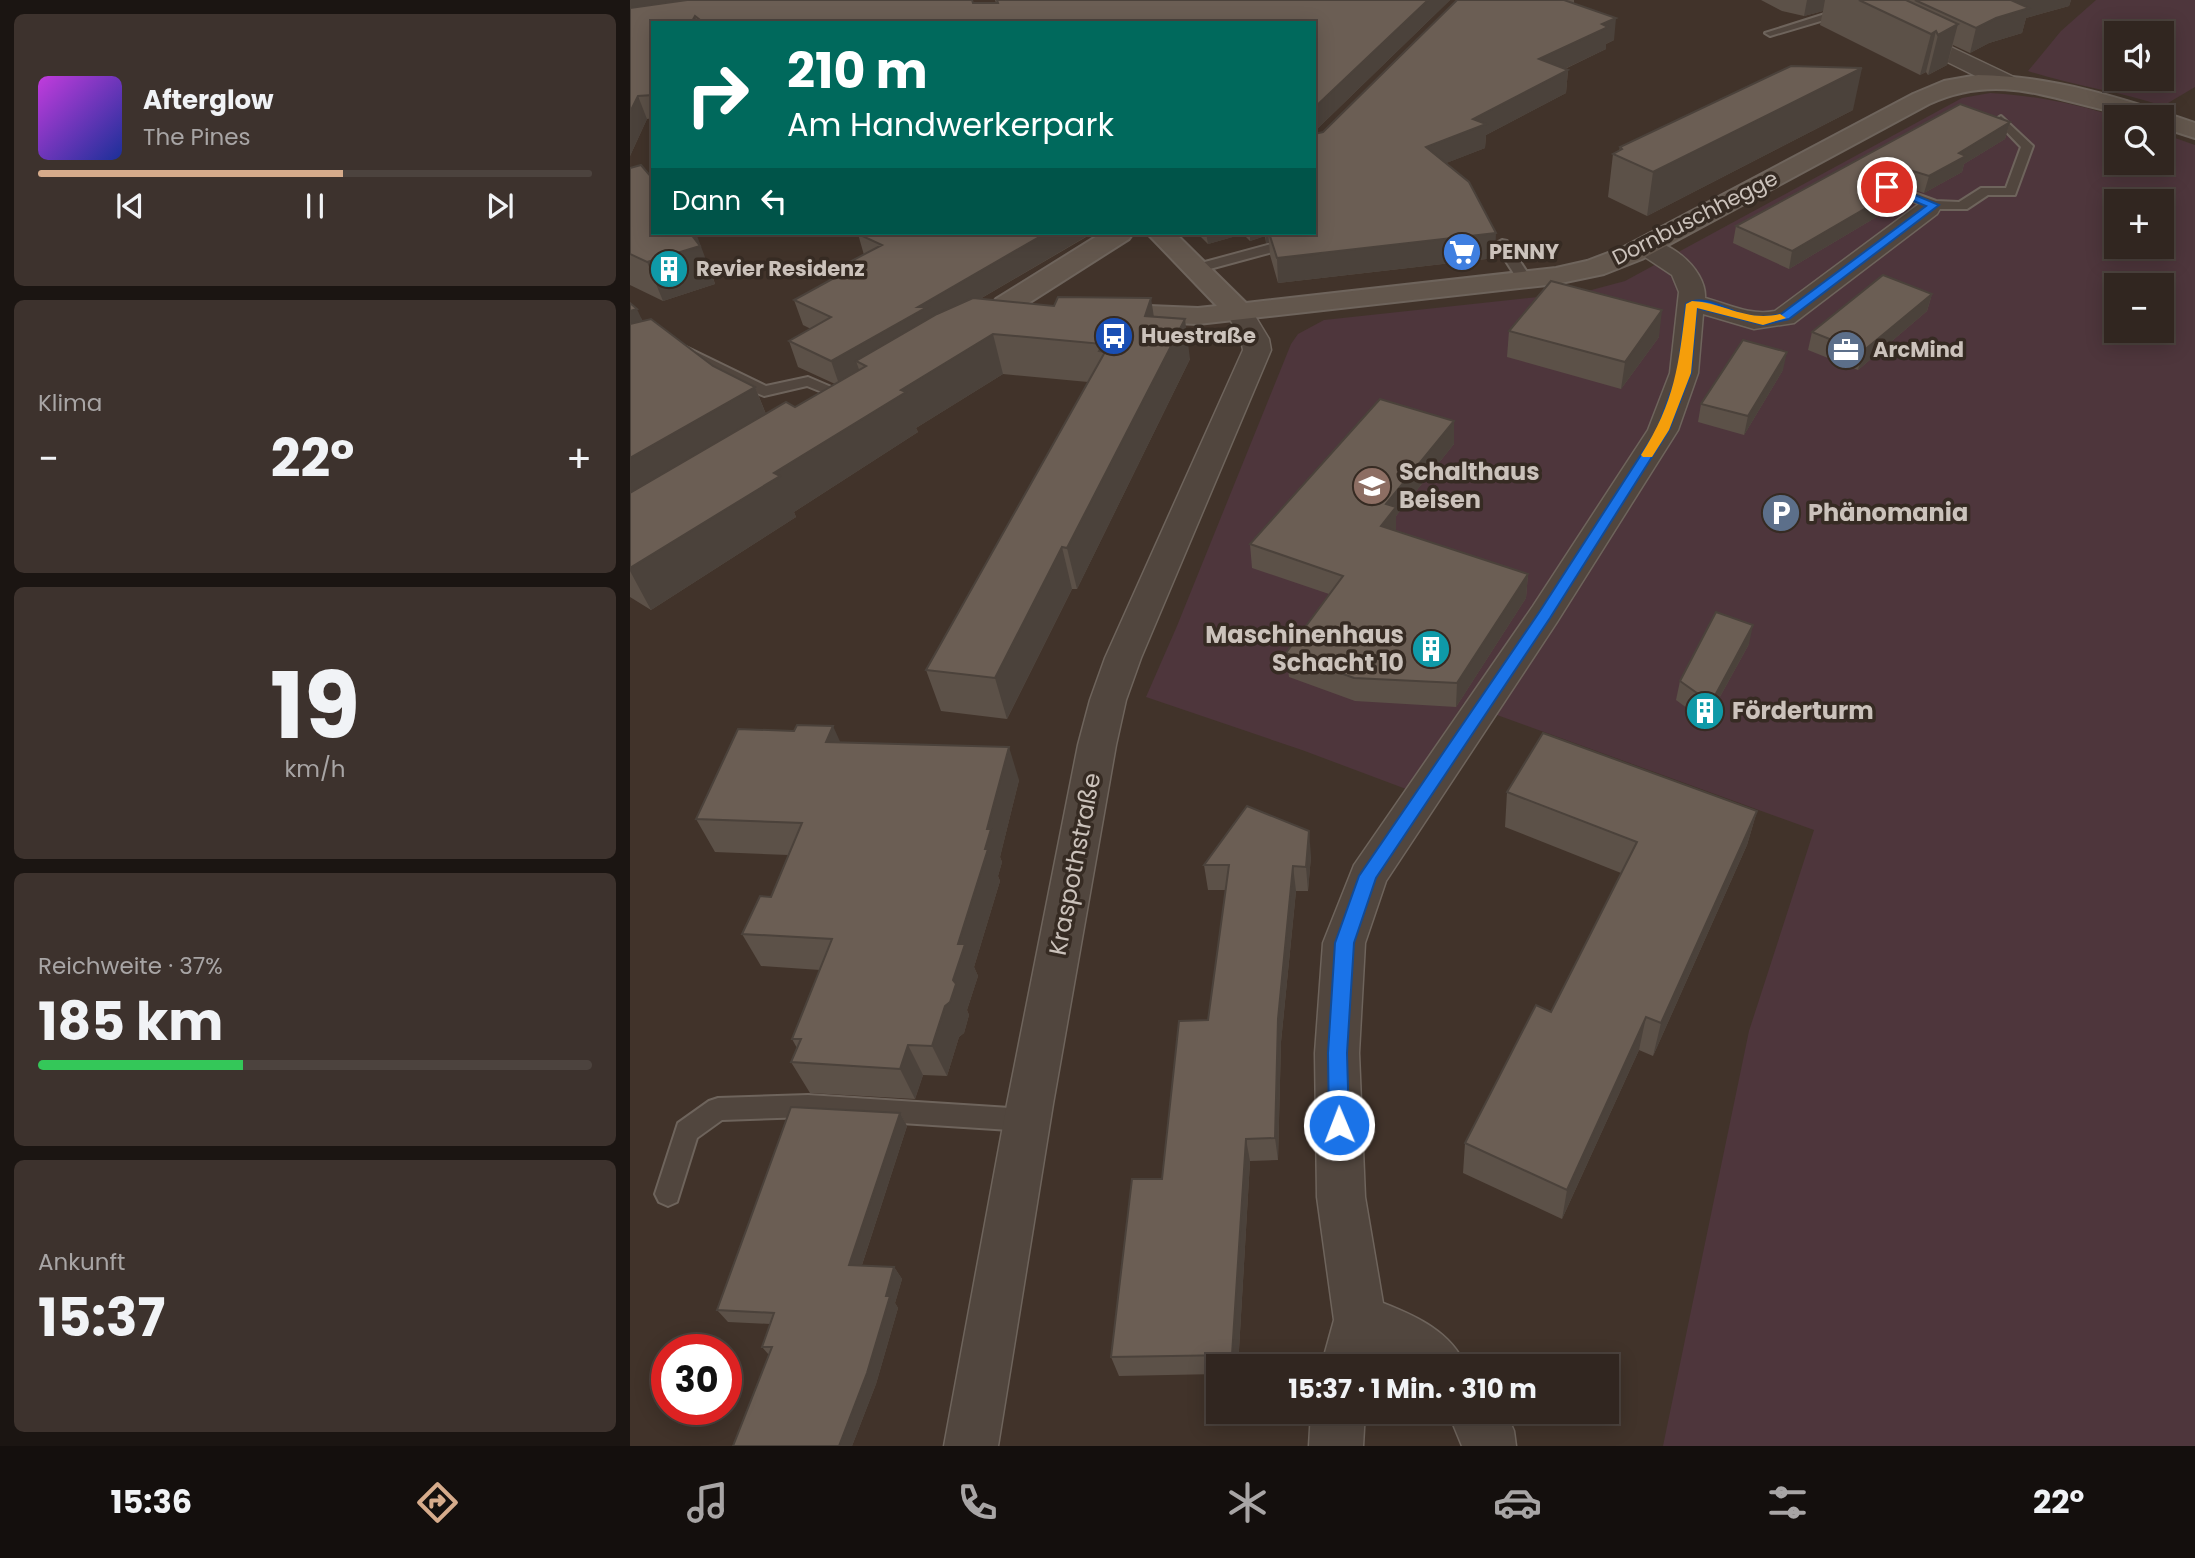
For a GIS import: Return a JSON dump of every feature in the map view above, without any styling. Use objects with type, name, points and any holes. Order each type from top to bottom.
[{"type":"street","points":[[1845,4],[2008,83]]},
{"type":"street","name":"Dornbuschhegge","points":[[993,319],[1059,312],[1198,316],[1525,280],[1594,268],[1645,246],[1942,90],[1969,83],[2008,83],[2116,105]]},
{"type":"street","points":[[2174,124],[2195,131]]},
{"type":"street","points":[[1692,304],[1707,305],[1744,318],[1763,321],[1784,317],[1931,207]]},
{"type":"street","points":[[962,332],[993,319],[1006,304],[1117,235]]},
{"type":"street","points":[[1162,235],[1239,312]]},
{"type":"street","points":[[1424,1354],[1401,1336],[1354,1344],[1341,1197],[1337,1053],[1345,943],[1368,876],[1545,614],[1663,430],[1684,373],[1692,304],[1690,279],[1663,255],[1645,246]]},
{"type":"street","name":"Kraspothstraße","points":[[971,1446],[1027,1120],[1097,745],[1108,700],[1128,646],[1257,350],[1255,339],[1239,312]]},
{"type":"street","points":[[814,419],[860,392]]},
{"type":"street","points":[[1336,1446],[1337,1424]]},
{"type":"street","points":[[1482,1424],[1487,1432],[1489,1446]]},
{"type":"lane","points":[[1772,20],[1845,4]]},
{"type":"lane","points":[[1770,33],[1826,15],[1845,4]]},
{"type":"lane","points":[[1887,187],[1931,207],[1962,206],[1985,191],[2011,192],[2027,146],[2001,120]]},
{"type":"lane","points":[[1195,269],[1286,244]]},
{"type":"lane","points":[[1502,244],[1525,280]]},
{"type":"lane","points":[[667,352],[679,348],[764,391],[808,381],[860,392]]},
{"type":"lane","points":[[668,1194],[687,1132],[718,1109],[808,1106],[1027,1120]]},
{"type":"shaded area","points":[[2096,0],[2195,0],[2195,87],[2165,105],[2107,91],[2174,91],[2174,21],[2104,21],[2104,90],[2028,71],[2061,31]]},
{"type":"shaded area","points":[[1990,93],[2022,96],[2070,104],[2104,113],[2104,175],[2174,175],[2174,138],[2195,145],[2195,1446],[1663,1446],[1749,1031],[1814,830],[1464,703],[1406,789],[1146,697],[1291,344],[1298,334],[1324,320],[1584,292],[1625,281],[1962,98]]},
{"type":"building","points":[[687,0],[972,0],[973,3],[998,3],[997,0],[1428,0],[1316,106],[1316,21],[701,21],[695,16],[692,21],[651,21],[651,95],[638,96],[630,112],[630,8]]},
{"type":"building","points":[[1457,0],[1564,0],[1616,18],[1602,24],[1608,27],[1539,59],[1568,70],[1473,119],[1486,124],[1426,147],[1469,182],[1496,233],[1277,258],[1270,235],[1316,235],[1316,134],[1323,132]]},
{"type":"building","points":[[1859,0],[1906,0],[1958,24],[1938,35],[1936,31],[1931,34]]},
{"type":"building","points":[[1915,0],[2011,0],[2029,8],[1996,18],[1976,28]]},
{"type":"building","points":[[1791,66],[1862,68],[1653,172],[1613,154],[1622,149],[1620,147]]},
{"type":"building","points":[[1960,104],[2010,122],[1959,153],[1966,156],[1929,176],[1890,164],[1883,171],[1909,183],[1792,251],[1736,226]]},
{"type":"building","points":[[641,165],[651,177],[651,235],[692,235],[700,246],[647,262],[630,254],[630,168]]},
{"type":"building","points":[[860,235],[1043,235],[918,307],[927,307],[831,361],[789,341],[831,317],[794,300],[836,277],[829,275],[836,269],[882,245]]},
{"type":"building","points":[[1883,275],[1932,294],[1862,352],[1812,332]]},
{"type":"building","points":[[1551,281],[1662,310],[1625,362],[1509,331]]},
{"type":"building","points":[[1058,297],[1151,298],[1145,316],[1185,319],[1067,548],[1062,547],[995,678],[926,670],[1105,352],[1099,351],[1103,344],[993,334],[901,390],[906,392],[774,473],[780,476],[630,568],[630,493],[786,402],[795,407],[866,366],[856,361],[937,314],[973,298],[1054,306]]},
{"type":"building","points":[[651,319],[713,366],[755,387],[630,458],[630,324]]},
{"type":"building","points":[[1743,340],[1787,352],[1748,416],[1701,404]]},
{"type":"building","points":[[1380,399],[1454,421],[1386,504],[1396,507],[1381,526],[1528,574],[1457,683],[1354,678],[1286,653],[1343,576],[1250,544]]},
{"type":"building","points":[[1716,612],[1753,625],[1711,703],[1680,681]]},
{"type":"building","points":[[797,725],[833,726],[826,742],[1009,747],[987,829],[991,829],[985,849],[988,849],[958,944],[965,944],[953,980],[956,984],[950,1002],[945,1006],[932,1046],[908,1045],[900,1069],[791,1062],[801,1039],[792,1039],[832,939],[742,934],[760,896],[771,897],[802,823],[696,819],[738,729],[794,731]]},
{"type":"building","points":[[1543,733],[1757,811],[1661,1023],[1646,1017],[1567,1190],[1465,1143],[1536,1005],[1551,1012],[1637,842],[1507,792]]},
{"type":"building","points":[[1247,806],[1309,831],[1306,867],[1293,866],[1278,1019],[1275,1138],[1246,1139],[1232,1354],[1111,1357],[1132,1179],[1162,1179],[1179,1021],[1208,1020],[1229,865],[1204,865]]},
{"type":"building","points":[[791,1107],[900,1113],[849,1265],[894,1267],[886,1296],[890,1296],[867,1373],[839,1446],[733,1446],[772,1347],[762,1347],[774,1313],[717,1310]]},
{"type":"slow traffic","points":[[1647,455],[1663,430],[1684,373],[1692,304],[1707,305],[1744,318],[1763,321],[1780,318]]},
{"type":"place","name":"PENNY","points":[[1462,252]]},
{"type":"place","name":"Revier Residenz","points":[[669,269]]},
{"type":"place","name":"Huestraße","points":[[1114,336]]},
{"type":"place","name":"ArcMind","points":[[1846,350]]},
{"type":"place","name":"Schalthaus Beisen","points":[[1372,486]]},
{"type":"place","name":"Phänomania","points":[[1781,513]]},
{"type":"place","name":"Maschinenhaus Schacht 10","points":[[1431,649]]},
{"type":"place","name":"Förderturm","points":[[1705,711]]},
{"type":"route","points":[[1339,1125],[1337,1053],[1345,943],[1368,876],[1545,614],[1663,430],[1684,373],[1692,304],[1707,305],[1744,318],[1763,321],[1784,317],[1934,205],[1887,187]]}]
